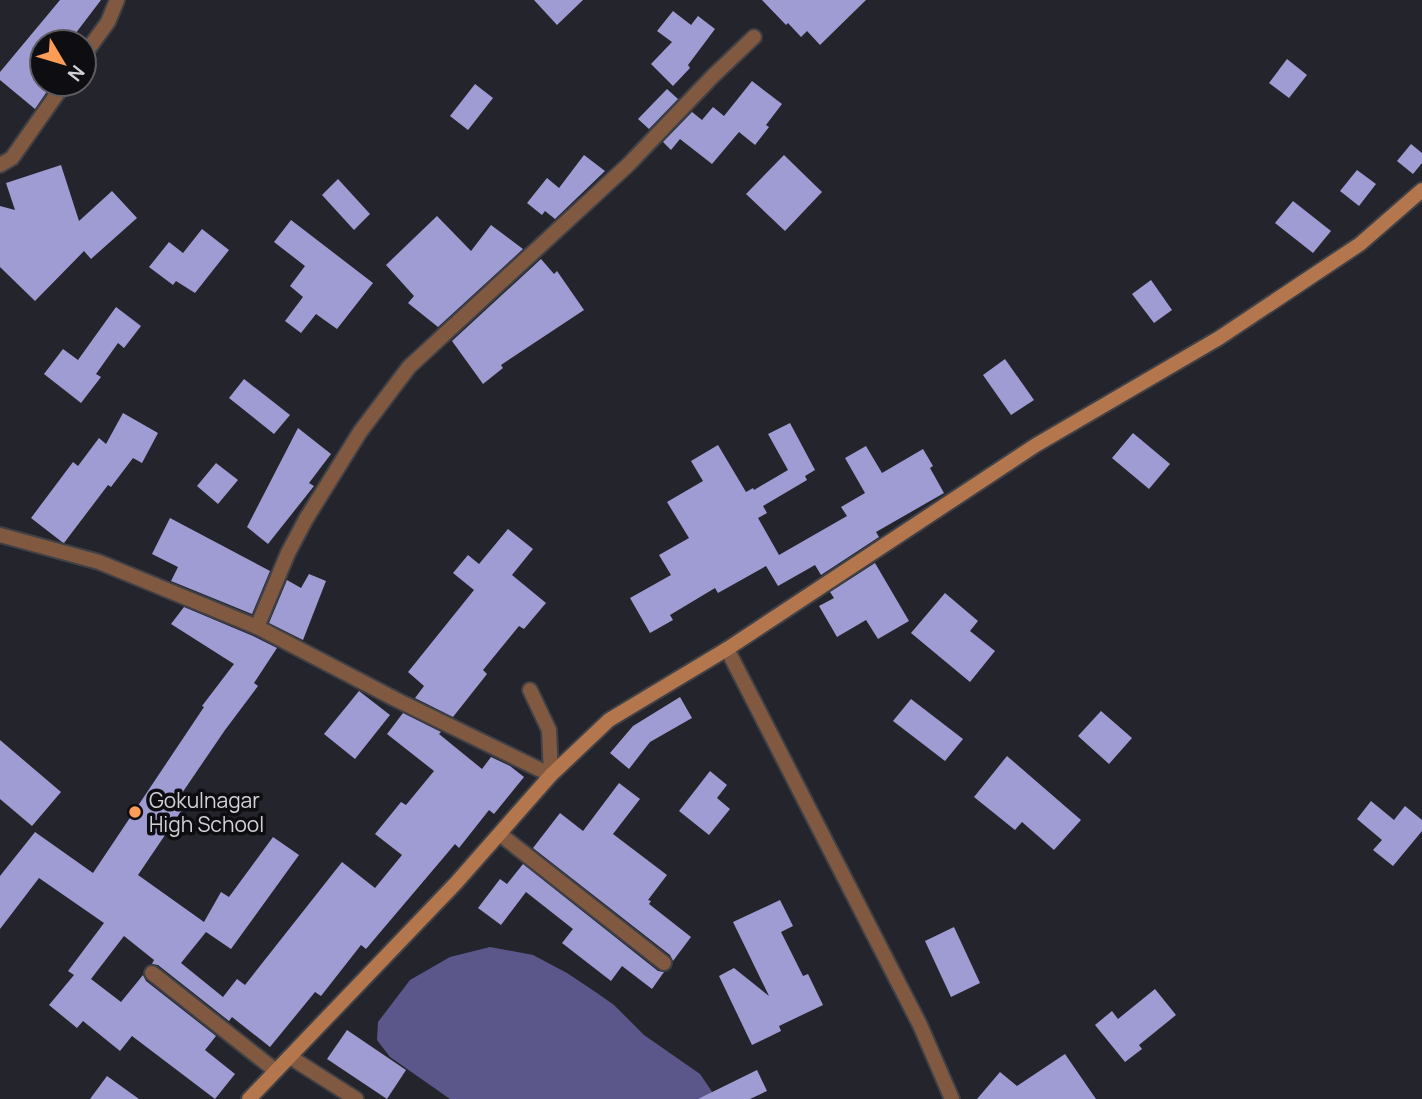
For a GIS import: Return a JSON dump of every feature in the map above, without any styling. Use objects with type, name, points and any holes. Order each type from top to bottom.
[{"type":"street","points":[[98,36],[108,22],[117,0]]},
{"type":"street","points":[[257,628],[288,553],[312,508],[360,432],[409,368],[629,164],[754,37]]},
{"type":"street","points":[[0,165],[12,158],[54,98]]},
{"type":"street","points":[[249,1099],[501,835],[551,775],[609,720],[727,649],[1036,445],[1219,338],[1360,244],[1422,190]]},
{"type":"street","points":[[0,536],[99,562],[257,628],[551,775]]},
{"type":"street","points":[[727,649],[920,1026],[952,1099]]},
{"type":"street","points":[[530,690],[549,730],[551,775]]},
{"type":"street","points":[[501,835],[664,963]]},
{"type":"street","points":[[152,974],[276,1071]]},
{"type":"street","points":[[290,1057],[356,1099]]},
{"type":"shaded area","points":[[490,947],[533,955],[597,993],[614,1005],[644,1035],[700,1074],[717,1099],[450,1099],[390,1057],[377,1040],[378,1022],[410,980],[450,957]]},
{"type":"building","points":[[60,0],[101,0],[80,28],[37,28]]},
{"type":"building","points":[[534,0],[583,0],[557,25]]},
{"type":"building","points":[[762,0],[866,0],[820,45],[807,31],[801,37]]},
{"type":"building","points":[[673,11],[691,25],[698,16],[715,29],[688,65],[690,68],[673,86],[651,64],[672,42],[657,31]]},
{"type":"building","points":[[28,38],[28,98],[42,98],[35,109],[0,80],[0,72]]},
{"type":"building","points":[[1287,59],[1307,75],[1289,98],[1269,83]]},
{"type":"building","points":[[752,81],[782,104],[755,145],[739,132],[712,164],[680,139],[671,150],[663,142],[692,112],[702,120],[713,107],[724,116]]},
{"type":"building","points":[[475,84],[493,98],[468,130],[450,116]]},
{"type":"building","points":[[667,89],[678,99],[649,129],[638,119]]},
{"type":"building","points":[[1411,144],[1422,153],[1422,163],[1413,174],[1397,161]]},
{"type":"building","points":[[584,155],[605,171],[555,219],[545,211],[542,215],[527,203],[547,178],[559,188]]},
{"type":"building","points":[[784,155],[822,192],[785,231],[746,194]]},
{"type":"building","points":[[61,165],[79,221],[112,191],[137,218],[91,259],[84,251],[35,301],[0,267],[0,206],[15,210],[6,183]]},
{"type":"building","points":[[1357,170],[1376,184],[1359,206],[1340,191]]},
{"type":"building","points":[[338,179],[370,214],[354,230],[322,195]]},
{"type":"building","points":[[1293,201],[1331,231],[1313,253],[1275,223]]},
{"type":"building","points":[[437,216],[471,251],[491,225],[523,249],[438,327],[408,303],[414,296],[386,265]]},
{"type":"building","points":[[291,220],[373,283],[337,329],[316,314],[301,333],[285,321],[303,297],[290,286],[305,266],[274,242]]},
{"type":"building","points":[[202,229],[229,250],[195,293],[176,281],[173,285],[149,267],[169,242],[183,253]]},
{"type":"building","points":[[541,259],[554,274],[557,271],[584,310],[501,365],[503,368],[483,384],[452,341]]},
{"type":"building","points":[[1151,280],[1172,310],[1154,323],[1132,294]]},
{"type":"building","points":[[116,307],[141,326],[124,348],[118,343],[96,374],[101,377],[81,403],[44,374],[63,349],[78,360]]},
{"type":"building","points":[[1005,359],[1034,400],[1011,415],[983,375]]},
{"type":"building","points":[[244,379],[290,415],[274,434],[229,398]]},
{"type":"building","points":[[123,413],[158,433],[142,463],[133,458],[111,487],[108,485],[64,543],[31,518],[73,462],[78,466],[99,438],[106,444]]},
{"type":"building","points":[[790,423],[815,470],[805,476],[807,480],[763,506],[767,513],[758,518],[779,555],[847,516],[841,507],[865,493],[845,458],[866,446],[882,473],[923,449],[944,493],[876,532],[879,537],[821,575],[815,565],[778,586],[766,566],[718,593],[715,588],[670,615],[673,620],[650,633],[630,598],[671,575],[659,555],[689,538],[667,502],[703,481],[691,461],[718,445],[746,492],[753,488],[754,490],[788,470],[768,434]]},
{"type":"building","points":[[298,428],[331,454],[309,483],[314,486],[268,544],[247,527]]},
{"type":"building","points":[[1133,433],[1170,464],[1149,489],[1112,458]]},
{"type":"building","points":[[216,463],[238,480],[218,504],[197,486]]},
{"type":"building","points":[[170,518],[270,571],[252,614],[171,581],[178,567],[152,554]]},
{"type":"building","points":[[508,529],[533,549],[512,575],[546,603],[524,629],[519,626],[483,670],[487,674],[453,717],[415,698],[424,686],[408,672],[474,590],[453,573],[468,555],[479,564]]},
{"type":"building","points":[[875,563],[909,621],[878,639],[866,620],[837,637],[819,606],[834,598],[830,592]]},
{"type":"building","points":[[309,574],[326,581],[303,640],[269,623],[287,580],[301,588]]},
{"type":"building","points":[[945,593],[978,621],[970,631],[995,651],[970,682],[911,633]]},
{"type":"building","points":[[184,607],[277,648],[254,683],[258,686],[178,799],[186,804],[138,875],[204,922],[221,892],[229,897],[273,837],[299,855],[231,949],[206,932],[181,963],[223,997],[237,979],[245,985],[342,862],[375,888],[402,855],[375,834],[401,802],[406,805],[434,771],[387,734],[403,713],[441,732],[439,734],[482,769],[491,757],[510,766],[524,777],[494,814],[489,810],[459,848],[455,844],[366,949],[361,945],[321,996],[315,992],[270,1047],[232,1017],[229,1021],[158,965],[152,964],[154,960],[124,936],[91,979],[121,1002],[143,975],[146,981],[216,1036],[205,1050],[235,1074],[215,1099],[132,1036],[120,1051],[83,1021],[77,1028],[49,1005],[74,975],[68,971],[104,923],[39,878],[0,929],[0,876],[35,832],[93,873],[204,707],[202,706],[234,664],[171,624]]},
{"type":"building","points":[[359,691],[390,715],[355,759],[324,734]]},
{"type":"building","points":[[680,697],[692,718],[650,742],[629,769],[610,753],[633,726]]},
{"type":"building","points":[[911,699],[963,739],[945,761],[893,721]]},
{"type":"building","points":[[1101,711],[1132,738],[1109,764],[1078,736]]},
{"type":"building","points":[[0,740],[61,792],[32,826],[0,799]]},
{"type":"building","points":[[1007,756],[1081,820],[1054,850],[1022,822],[1015,830],[974,797]]},
{"type":"building","points":[[710,771],[727,785],[717,798],[730,809],[709,835],[679,811]]},
{"type":"building","points":[[619,783],[640,799],[613,834],[667,875],[648,900],[651,901],[649,904],[691,937],[673,961],[670,955],[533,848],[560,813],[583,831]]},
{"type":"building","points":[[1371,801],[1394,820],[1405,806],[1422,820],[1422,831],[1393,866],[1373,850],[1382,840],[1357,819]]},
{"type":"building","points":[[523,864],[658,971],[664,972],[652,989],[622,966],[611,981],[562,943],[573,929],[526,892],[501,925],[478,908],[500,879],[507,884]]},
{"type":"building","points":[[780,900],[793,926],[781,932],[803,976],[808,974],[823,1005],[779,1026],[781,1031],[752,1045],[719,976],[734,968],[769,996],[733,922]]},
{"type":"building","points":[[954,927],[980,983],[951,997],[925,941]]},
{"type":"building","points":[[1155,989],[1176,1015],[1139,1045],[1142,1049],[1125,1062],[1095,1025],[1112,1011],[1118,1019]]},
{"type":"building","points":[[347,1030],[406,1070],[387,1099],[327,1059]]},
{"type":"building","points":[[1065,1054],[1096,1099],[977,1099],[1000,1072],[1017,1086]]},
{"type":"building","points":[[757,1070],[767,1091],[750,1099],[698,1099]]},
{"type":"building","points":[[107,1076],[139,1099],[90,1099]]},
{"type":"place","name":"Gokulnagar High School","points":[[135,812]]}]
